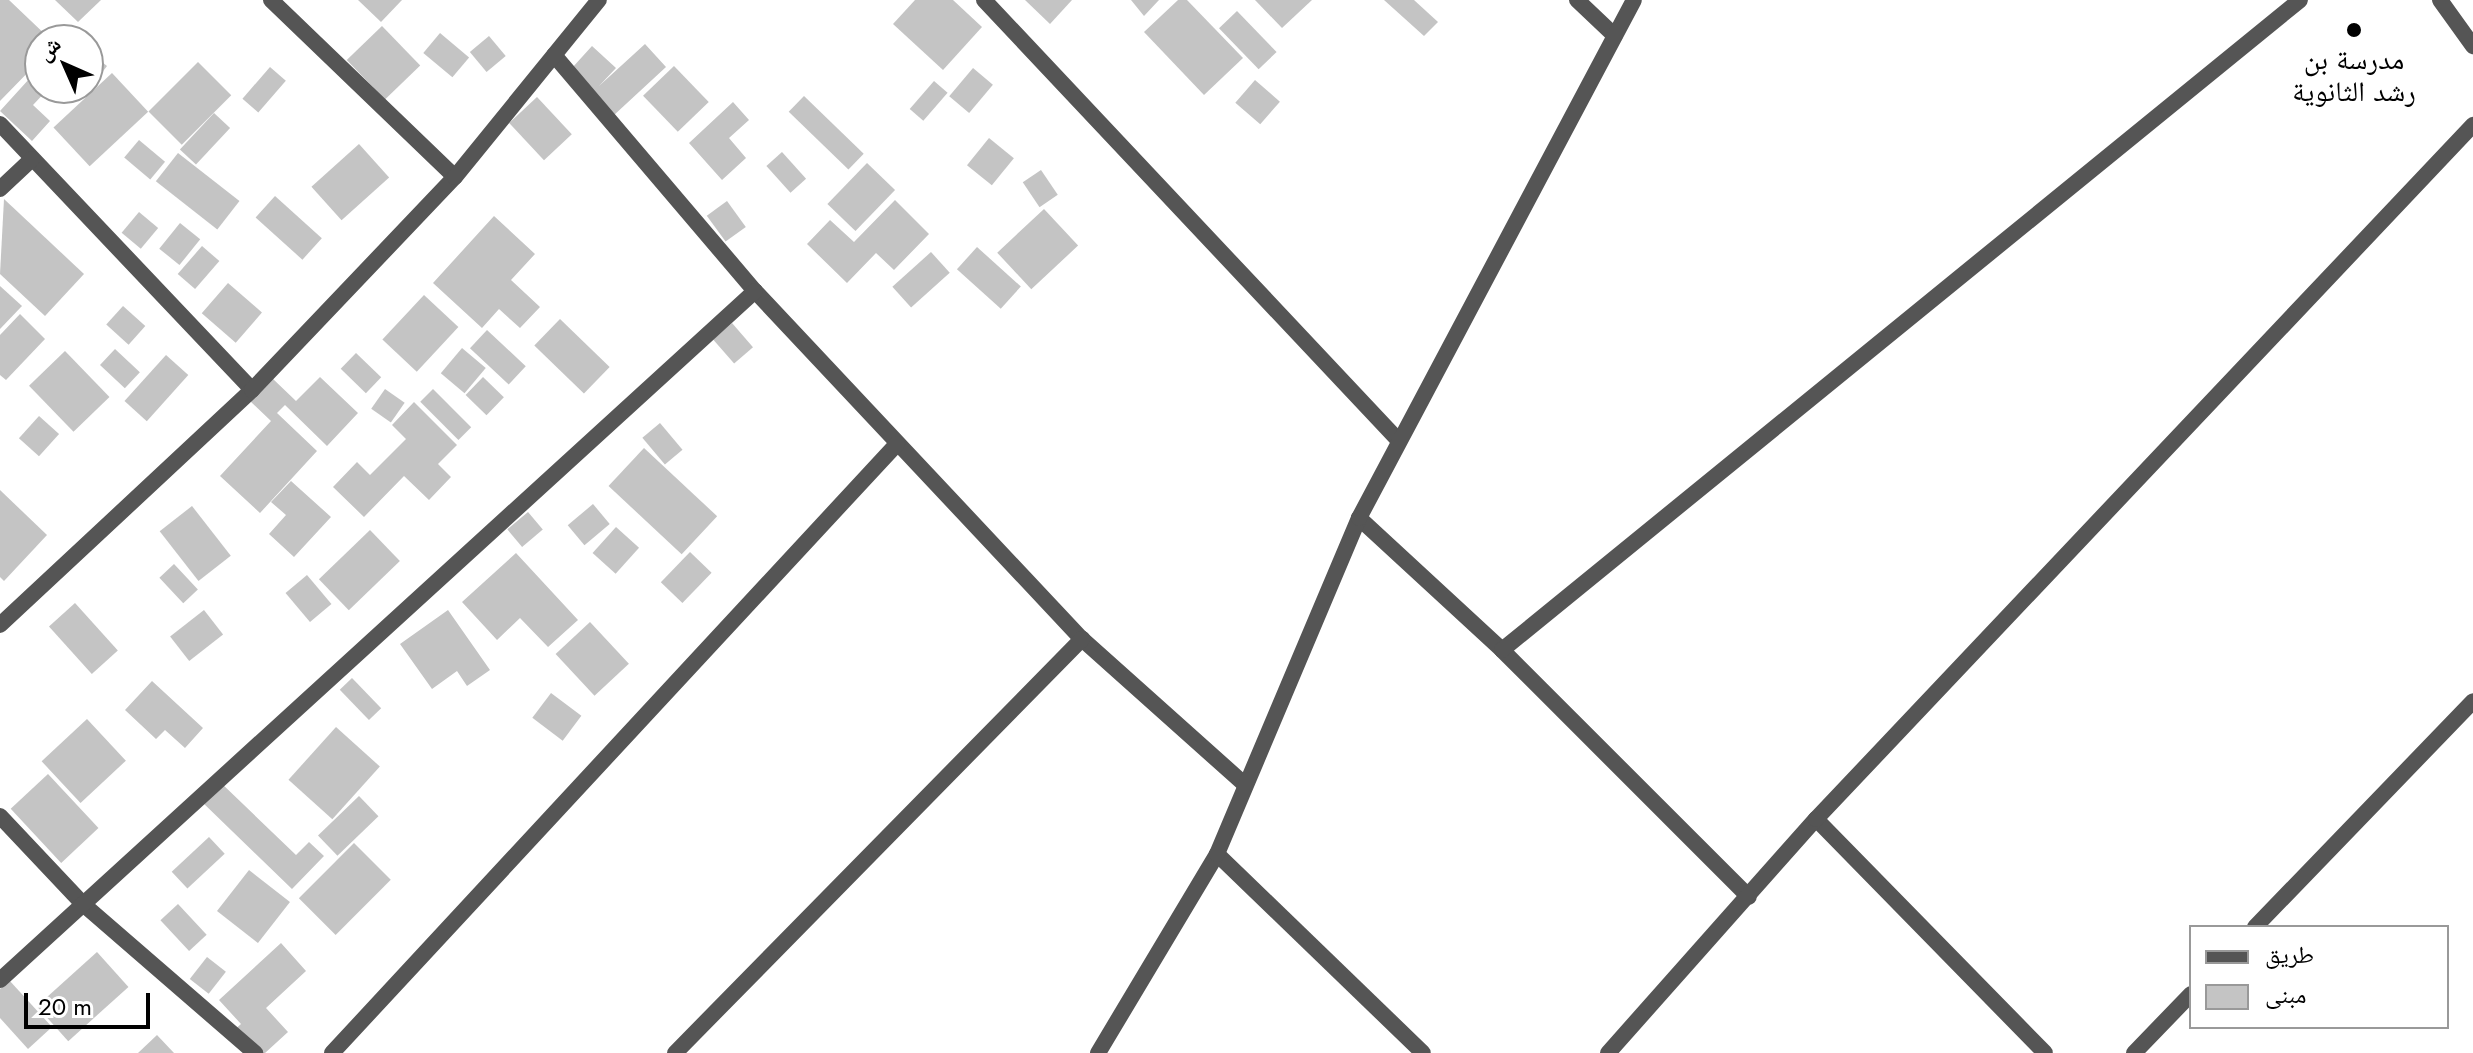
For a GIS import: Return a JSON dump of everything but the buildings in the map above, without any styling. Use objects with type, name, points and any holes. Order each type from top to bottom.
[{"type":"street","points":[[271,0],[455,177]]},
{"type":"street","points":[[0,625],[252,390],[455,177],[599,0]]},
{"type":"street","points":[[984,0],[1398,440]]},
{"type":"street","points":[[1577,0],[1615,36]]},
{"type":"street","points":[[1098,1053],[1217,854],[1359,518],[1634,0]]},
{"type":"street","points":[[1502,650],[2300,0]]},
{"type":"street","points":[[2440,0],[2473,46]]},
{"type":"street","points":[[554,55],[755,291],[897,444],[1082,639],[1244,784]]},
{"type":"street","points":[[0,124],[252,390]]},
{"type":"street","points":[[1608,1053],[1816,819],[2473,125]]},
{"type":"street","points":[[0,189],[32,159]]},
{"type":"street","points":[[0,980],[755,291]]},
{"type":"street","points":[[332,1053],[897,444]]},
{"type":"street","points":[[1359,518],[1502,650],[1749,897]]},
{"type":"street","points":[[675,1053],[1082,639]]},
{"type":"street","points":[[2257,925],[2473,701]]},
{"type":"street","points":[[0,816],[83,904],[255,1053]]},
{"type":"street","points":[[1816,819],[2045,1053]]},
{"type":"street","points":[[1217,854],[1423,1053]]},
{"type":"street","points":[[2134,1053],[2189,996]]},
{"type":"place","name":"مدرسة بن رشد الثانوية","points":[[2354,30]]}]
